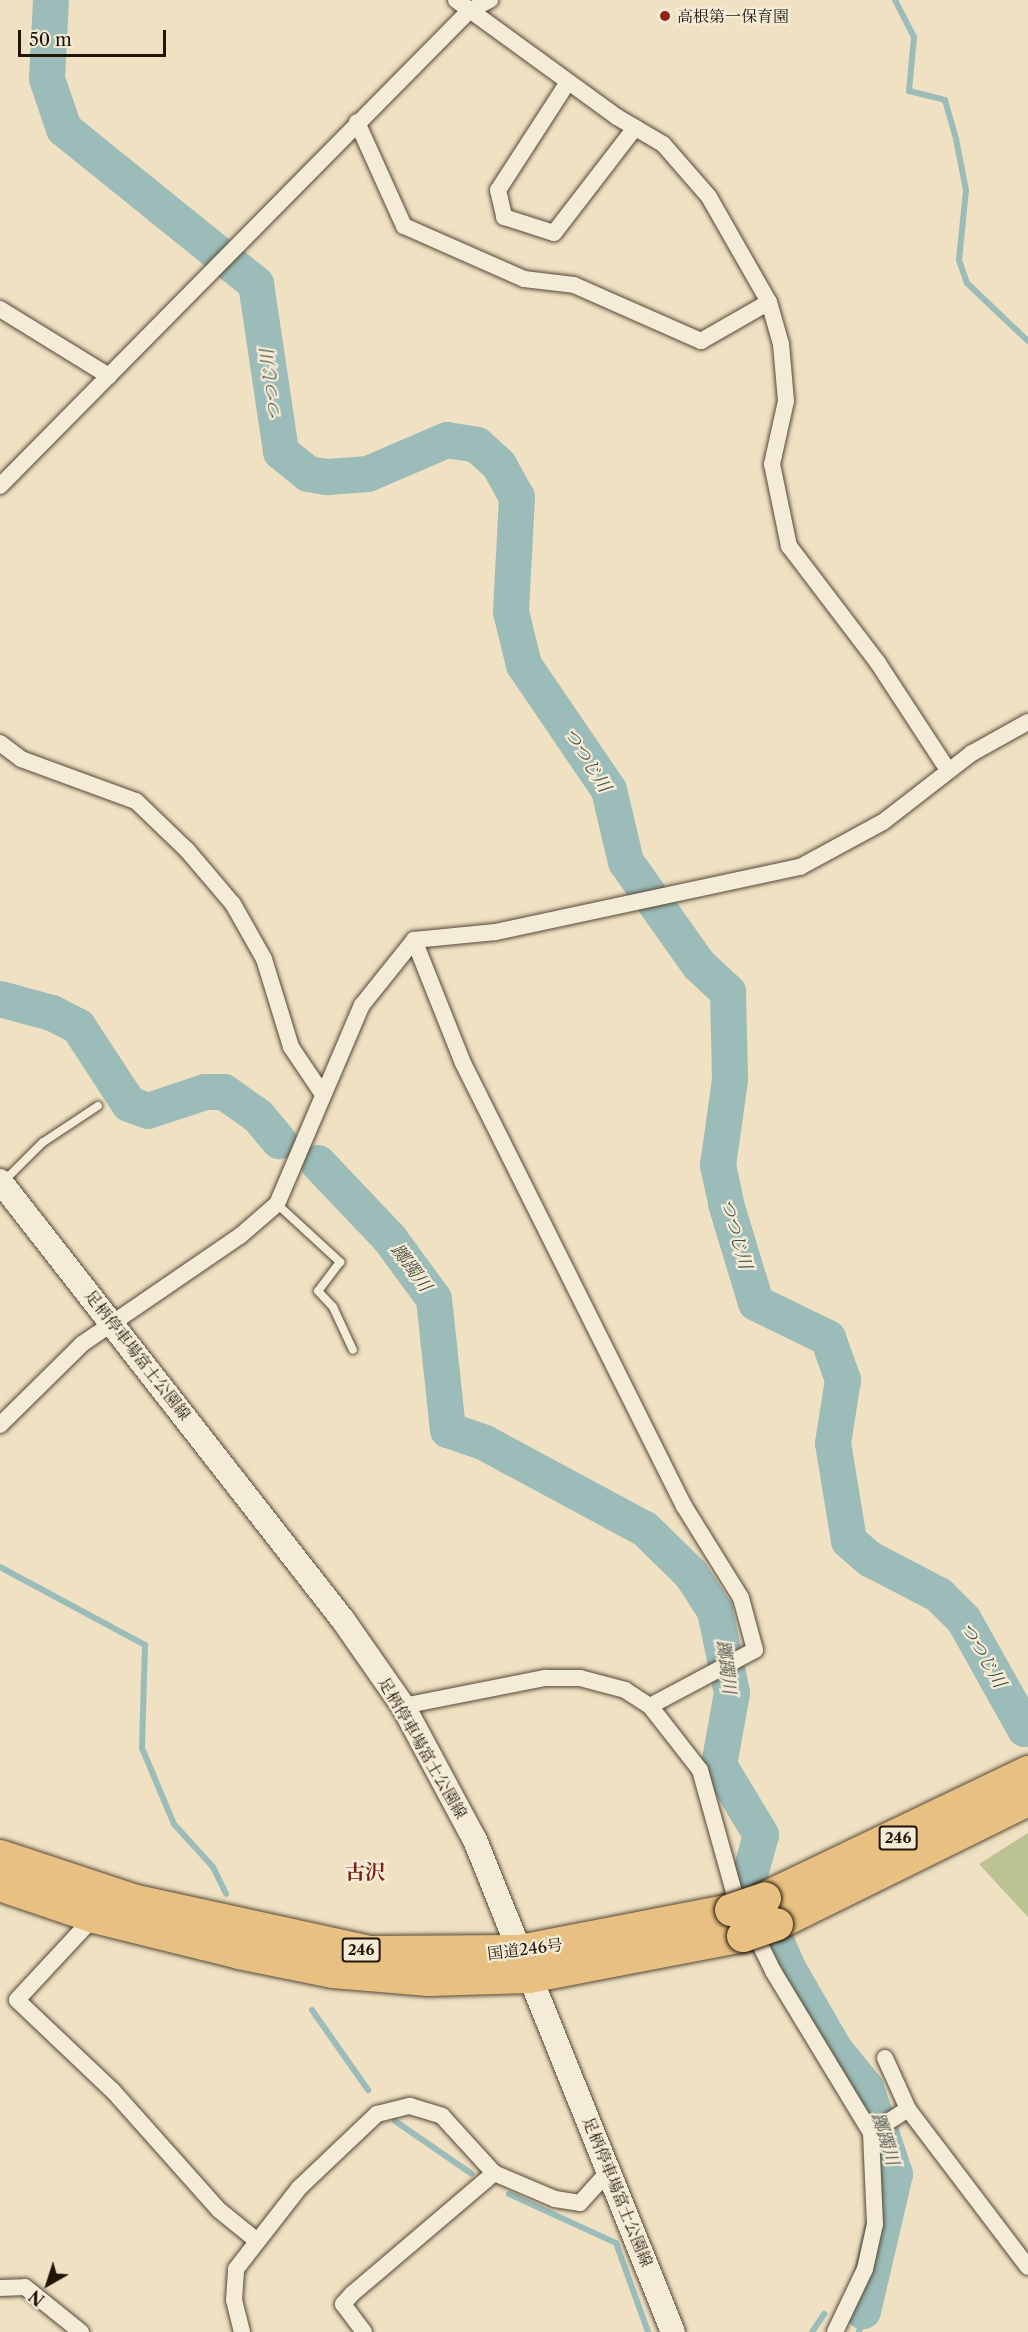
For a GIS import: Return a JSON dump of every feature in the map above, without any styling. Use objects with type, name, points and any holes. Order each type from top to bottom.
[{"type":"highway","name":"国道246号","points":[[771,1911],[1028,1772]]},
{"type":"highway","name":"国道246号","points":[[0,1885],[94,1917],[333,1972],[429,1980],[737,1923],[771,1911],[1028,1800]]},
{"type":"highway","name":"国道246号","points":[[0,1856],[136,1901],[370,1952],[524,1964]]},
{"type":"main road","name":"足柄停車場富士公園線","points":[[1,1182],[344,1620],[402,1706],[475,1840],[673,2332]]},
{"type":"street","points":[[0,486],[240,248],[463,5],[490,0]]},
{"type":"street","points":[[463,5],[568,82],[635,128],[663,144],[709,196],[769,302],[786,401],[772,464],[789,546],[879,663],[948,770]]},
{"type":"street","points":[[568,82],[498,190],[504,217],[554,233],[635,128]]},
{"type":"street","points":[[357,122],[404,226],[524,279],[574,285],[701,341],[769,302]]},
{"type":"street","points":[[0,309],[109,376]]},
{"type":"street","points":[[0,1425],[82,1344],[114,1324],[277,1204],[322,1093],[362,1005],[414,940],[495,932],[662,899],[800,867],[883,822],[948,770],[1028,722]]},
{"type":"street","points":[[0,743],[21,759],[136,801],[187,850],[233,904],[264,959],[291,1047],[322,1093]]},
{"type":"street","points":[[414,940],[463,1063],[684,1506],[741,1598],[755,1650],[650,1706]]},
{"type":"street","points":[[402,1706],[545,1678],[580,1678],[625,1690],[650,1706],[699,1770],[734,1892],[773,1971],[871,2133],[875,2224],[865,2269],[835,2332]]},
{"type":"street","points":[[94,1917],[17,2000],[113,2091],[219,2210],[256,2240]]},
{"type":"street","points":[[885,2058],[908,2109],[1028,2267]]},
{"type":"street","points":[[242,2332],[234,2300],[236,2269],[256,2240],[299,2188],[377,2114],[410,2106],[442,2116],[494,2173],[555,2199],[580,2203],[609,2171]]},
{"type":"street","points":[[871,2133],[908,2109]]},
{"type":"street","points":[[364,2332],[343,2304],[494,2173]]},
{"type":"street","points":[[0,2288],[25,2287],[81,2332]]},
{"type":"lane","points":[[1,1182],[42,1143],[98,1106]]},
{"type":"lane","points":[[277,1204],[340,1262],[318,1291],[333,1307],[353,1350]]},
{"type":"green space","points":[[1028,1833],[1028,1917],[979,1864]]},
{"type":"waterway","name":"つつじ川","points":[[51,0],[47,79],[64,129],[256,284],[281,452],[308,474],[328,477],[368,474],[447,440],[477,445],[499,465],[517,497],[511,612],[524,665],[609,790],[626,862],[699,965],[728,992],[730,1080],[718,1165],[726,1204],[756,1303],[828,1338],[843,1380],[833,1443],[849,1541],[870,1559],[939,1595],[964,1620],[1025,1729]]},
{"type":"waterway","points":[[895,0],[914,37],[909,91],[945,100],[956,139],[966,190],[959,260],[967,283],[1028,341]]},
{"type":"waterway","name":"躑躅川","points":[[0,999],[52,1013],[78,1026],[129,1104],[148,1111],[205,1092],[224,1092],[258,1116],[279,1141]]},
{"type":"waterway","name":"躑躅川","points":[[318,1163],[390,1239],[434,1299],[448,1430],[485,1443],[645,1529],[691,1574],[715,1611],[732,1693],[719,1765],[761,1835],[749,1879],[789,1970],[835,2050],[866,2088],[895,2174],[863,2311]]},
{"type":"waterway","points":[[0,1567],[145,1645],[142,1748],[174,1824],[213,1867],[226,1894]]},
{"type":"waterway","points":[[312,2010],[368,2090]]},
{"type":"waterway","points":[[395,2121],[472,2174]]},
{"type":"waterway","points":[[509,2194],[616,2243],[648,2332]]},
{"type":"waterway","points":[[859,2332],[863,2311]]},
{"type":"waterway","points":[[812,2332],[824,2314]]},
{"type":"place","name":"高根第一保育園","points":[[665,16]]},
{"type":"district","name":"古沢","points":[[365,1872]]}]
